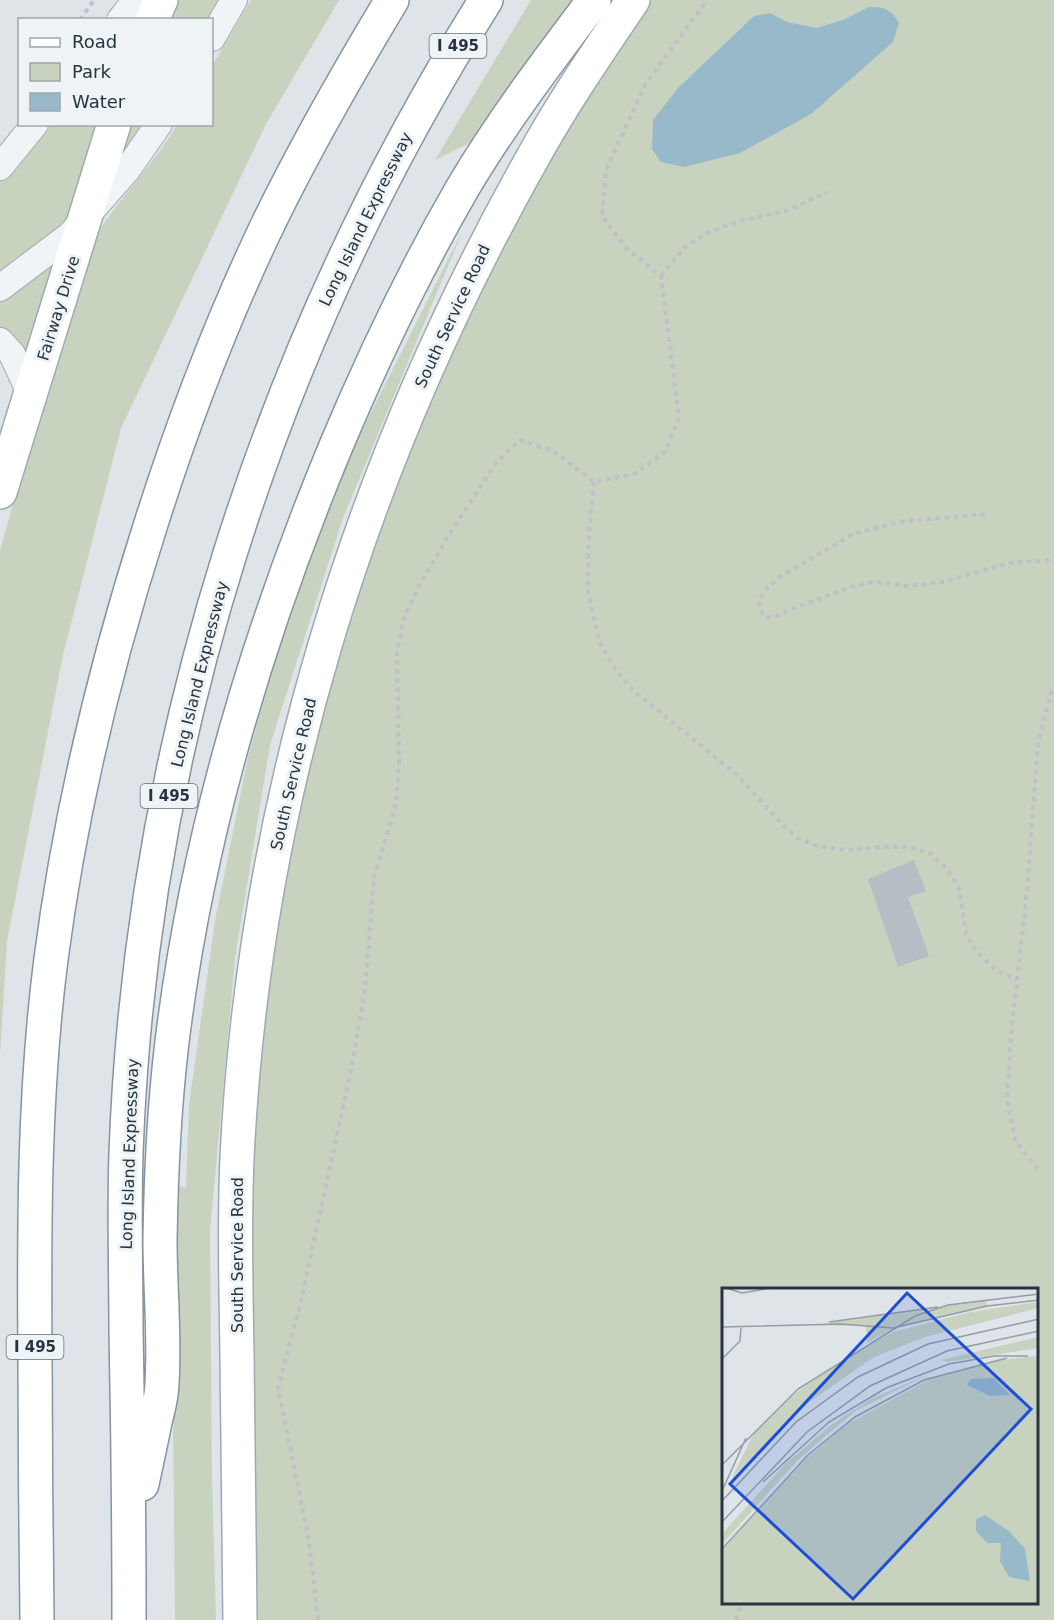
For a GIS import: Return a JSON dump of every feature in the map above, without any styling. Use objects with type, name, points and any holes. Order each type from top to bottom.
[{"type":"main road","points":[[153,18],[161,0]]},
{"type":"main road","name":"I 495","points":[[37,1620],[35,1156],[51,962],[64,868],[82,773],[130,587],[190,405],[267,225],[311,139],[392,0]]},
{"type":"main road","name":"Long Island Expressway","points":[[129,1620],[126,1153],[141,957],[183,730],[222,580],[251,490],[313,329],[361,223],[404,140],[429,93],[486,0]]},
{"type":"main road","points":[[129,1545],[162,1387],[160,1238],[166,1102],[172,1041],[194,910],[232,744],[267,631],[306,519],[358,395],[404,295],[470,177],[528,90],[594,0]]},
{"type":"main road","name":"South Service Road","points":[[240,1620],[235,1255],[237,1158],[254,970],[289,781],[312,688],[339,598],[370,506],[405,415],[445,325],[528,166],[583,74],[633,0]]},
{"type":"main road","name":"Fairway Drive","points":[[0,492],[113,126]]},
{"type":"street","points":[[122,18],[136,0]]},
{"type":"street","points":[[213,36],[234,0]]},
{"type":"street","points":[[0,167],[33,126]]},
{"type":"street","points":[[0,288],[53,249],[85,219],[127,170],[158,126]]},
{"type":"street","points":[[0,341],[12,354],[31,395]]},
{"type":"path","points":[[81,18],[94,0]]},
{"type":"path","points":[[318,1620],[309,1541],[278,1387],[300,1305],[350,1075],[364,990],[374,877],[396,804],[399,762],[397,652],[404,618],[419,586],[464,511],[495,464],[520,440],[554,451],[594,482],[634,474],[665,452],[679,418],[661,276],[625,247],[602,216],[606,170],[645,85],[707,0]]},
{"type":"path","points":[[661,276],[685,248],[707,233],[740,221],[789,210],[827,192]]},
{"type":"path","points":[[594,482],[589,533],[588,592],[600,644],[617,672],[635,692],[736,774],[798,838],[817,846],[846,850],[909,847],[931,854],[947,869],[959,888],[966,934],[976,951],[996,970],[1017,980]]},
{"type":"path","points":[[985,514],[898,522],[853,534],[780,578],[764,591],[759,602],[760,609],[765,616],[775,617],[852,587],[874,582],[909,586],[942,582],[1009,563],[1054,560]]},
{"type":"path","points":[[1038,1169],[1016,1142],[1007,1100],[1027,890],[1038,742],[1051,693],[1054,690]]},
{"type":"path","points":[[736,1620],[741,1605]]},
{"type":"green space","points":[[136,0],[234,0],[213,19],[122,18]]},
{"type":"green space","points":[[251,0],[339,0],[266,124],[121,428],[63,655],[7,941],[0,1055],[0,551],[40,407],[97,234],[176,126],[213,126],[213,64]]},
{"type":"green space","points":[[531,0],[577,0],[476,140],[435,160]]},
{"type":"green space","points":[[642,0],[1054,0],[1054,1620],[245,1620],[250,1072],[311,712],[463,303]]},
{"type":"green space","points":[[34,126],[158,126],[106,195],[31,395],[0,341],[0,167]]},
{"type":"green space","points":[[463,230],[343,518],[270,745],[235,958],[210,1231],[212,1478],[216,1620],[175,1620],[172,1304],[175,1185],[186,1188],[189,1105],[215,921],[248,757],[283,631],[342,470]]},
{"type":"water","points":[[869,7],[887,10],[896,18],[899,23],[893,42],[811,114],[740,153],[684,167],[661,162],[652,149],[653,120],[678,88],[754,16],[770,13],[787,22],[816,28],[843,20]]},
{"type":"building","points":[[914,860],[926,891],[908,897],[929,956],[898,967],[868,879]]}]
